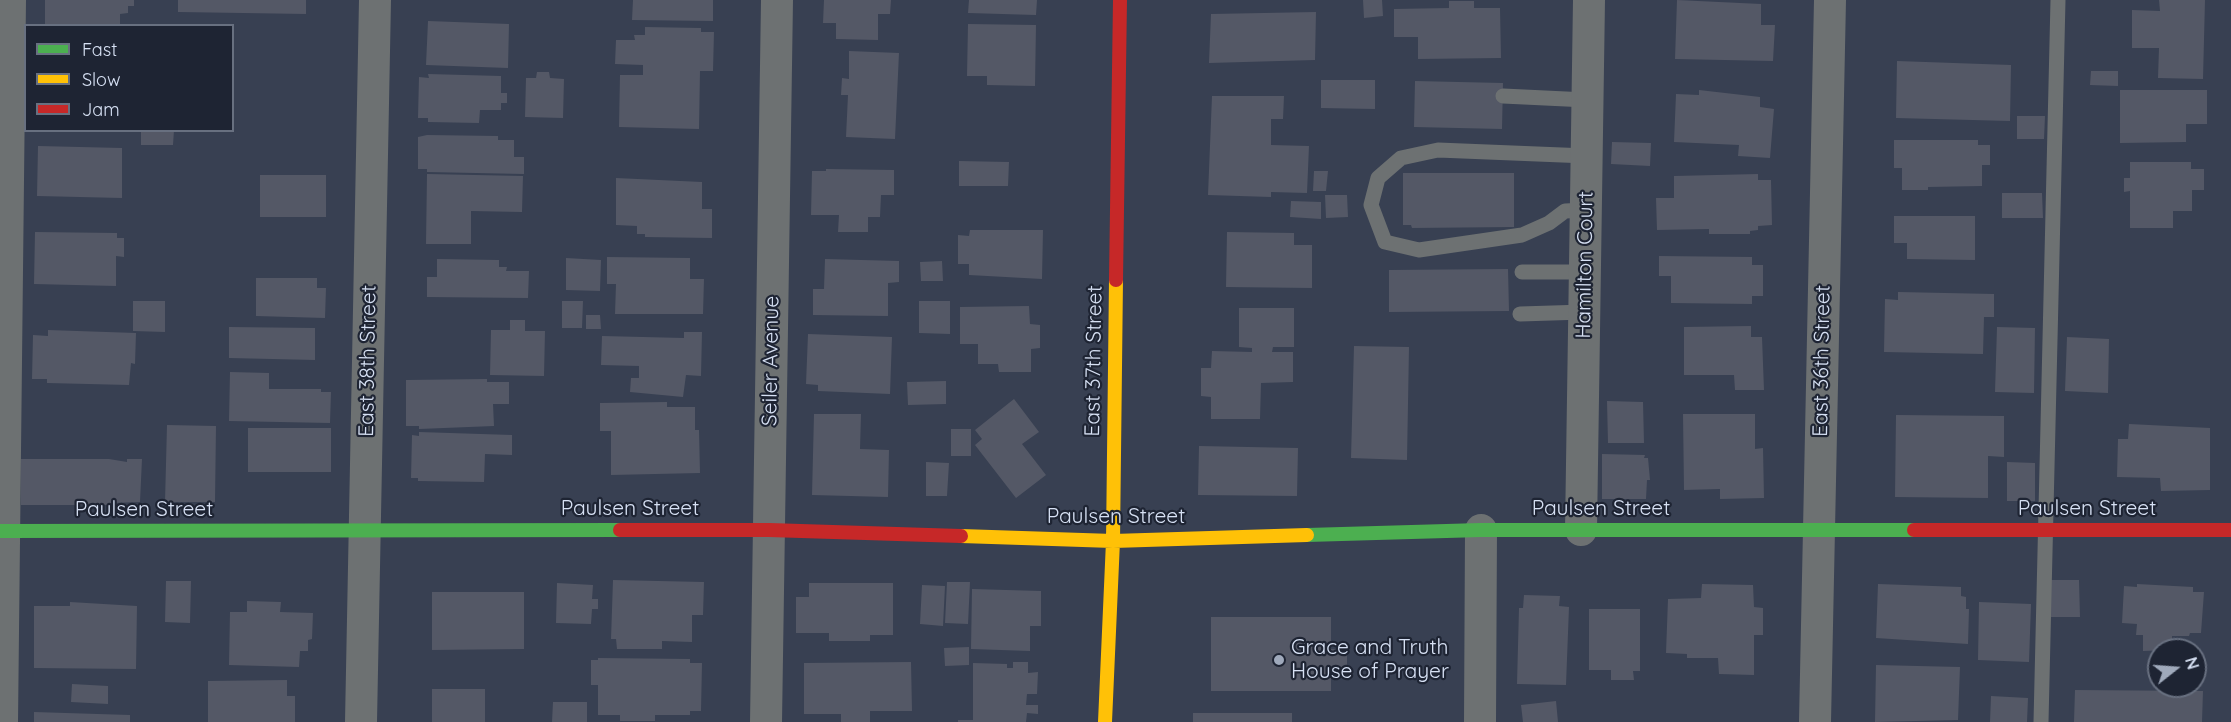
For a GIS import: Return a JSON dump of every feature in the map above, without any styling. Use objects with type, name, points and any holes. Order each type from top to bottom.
[{"type":"street","points":[[2,722],[2,531],[10,0]]},
{"type":"street","name":"East 38th Street","points":[[361,722],[375,0]]},
{"type":"street","name":"Seiler Avenue","points":[[766,722],[777,0]]},
{"type":"street","name":"East 37th Street","points":[[1105,722],[1113,541],[1120,0]]},
{"type":"street","name":"Hamilton Court","points":[[1581,530],[1589,0]]},
{"type":"street","name":"East 36th Street","points":[[1815,722],[1830,0]]},
{"type":"street","name":"Paulsen Street","points":[[2,531],[769,530],[1113,541],[1481,530],[2231,530]]},
{"type":"street","points":[[1480,722],[1481,530]]},
{"type":"lane","points":[[2041,722],[2058,0]]},
{"type":"lane","points":[[1503,96],[1587,100]]},
{"type":"lane","points":[[1586,210],[1566,211],[1548,223],[1522,235],[1419,250],[1385,242],[1371,205],[1378,178],[1401,158],[1438,150],[1587,156]]},
{"type":"lane","points":[[1522,272],[1585,272]]},
{"type":"lane","points":[[1520,314],[1584,312]]},
{"type":"building","points":[[45,0],[134,0],[134,6],[128,6],[128,13],[120,14],[120,24],[45,24]]},
{"type":"building","points":[[178,0],[306,0],[306,14],[178,12]]},
{"type":"building","points":[[633,0],[713,0],[713,21],[632,20]]},
{"type":"building","points":[[824,0],[891,0],[890,14],[878,14],[878,40],[836,39],[836,23],[823,23]]},
{"type":"building","points":[[969,0],[1037,0],[1036,15],[968,13]]},
{"type":"building","points":[[1363,0],[1382,0],[1383,16],[1364,18]]},
{"type":"building","points":[[1677,0],[1761,4],[1761,25],[1775,25],[1773,61],[1675,59]]},
{"type":"building","points":[[2159,0],[2205,0],[2203,79],[2158,78],[2159,48],[2132,48],[2132,10],[2160,11]]},
{"type":"building","points":[[1449,1],[1474,1],[1474,8],[1500,8],[1501,58],[1418,59],[1418,37],[1394,37],[1394,9],[1449,8]]},
{"type":"building","points":[[1316,12],[1315,60],[1209,63],[1211,14]]},
{"type":"building","points":[[428,21],[509,24],[508,68],[426,65]]},
{"type":"building","points":[[968,24],[1036,25],[1035,86],[987,85],[987,76],[967,76]]},
{"type":"building","points":[[645,27],[701,28],[701,32],[714,32],[713,71],[700,71],[699,129],[619,127],[620,75],[643,75],[643,65],[615,64],[616,40],[635,40],[634,35],[645,35]]},
{"type":"building","points":[[849,51],[899,53],[895,139],[846,137],[848,95],[841,95],[842,78],[849,79]]},
{"type":"building","points":[[1897,61],[2011,65],[2010,121],[1896,118]]},
{"type":"building","points":[[2091,71],[2118,71],[2118,86],[2090,85]]},
{"type":"building","points":[[537,72],[549,72],[550,78],[564,79],[563,118],[525,117],[526,78],[536,78]]},
{"type":"building","points":[[428,74],[501,76],[501,93],[507,93],[507,103],[501,103],[501,110],[480,110],[479,123],[428,122],[428,118],[418,118],[419,77],[429,78]]},
{"type":"building","points":[[1321,80],[1375,80],[1375,109],[1321,108]]},
{"type":"building","points":[[1415,81],[1503,83],[1502,129],[1414,127]]},
{"type":"building","points":[[1699,90],[1760,97],[1760,107],[1774,109],[1770,158],[1738,156],[1739,145],[1674,142],[1676,94],[1699,95]]},
{"type":"building","points":[[2120,90],[2207,90],[2207,124],[2186,124],[2186,142],[2120,143]]},
{"type":"building","points":[[1212,96],[1284,96],[1283,119],[1271,119],[1271,145],[1309,146],[1307,193],[1271,192],[1271,197],[1208,195]]},
{"type":"building","points":[[2017,116],[2045,116],[2044,139],[2017,139]]},
{"type":"building","points":[[141,132],[174,132],[173,145],[141,145]]},
{"type":"building","points":[[427,135],[498,136],[498,140],[514,140],[514,157],[524,157],[524,174],[427,172],[427,169],[418,169],[418,137]]},
{"type":"building","points":[[1894,140],[1978,140],[1978,145],[1990,145],[1990,165],[1982,165],[1982,186],[1902,190],[1902,168],[1894,168]]},
{"type":"building","points":[[1612,142],[1651,143],[1650,166],[1611,164]]},
{"type":"building","points":[[38,146],[122,148],[122,198],[37,196]]},
{"type":"building","points":[[959,161],[1009,162],[1008,186],[959,186]]},
{"type":"building","points":[[2130,162],[2191,162],[2191,169],[2204,169],[2204,190],[2192,190],[2192,211],[2173,211],[2173,228],[2130,228],[2130,191],[2124,192],[2124,178],[2130,178]]},
{"type":"building","points":[[826,169],[894,170],[894,195],[881,195],[880,217],[868,217],[868,232],[838,232],[839,215],[811,215],[812,171],[826,171]]},
{"type":"building","points":[[1314,171],[1328,171],[1326,191],[1313,191]]},
{"type":"building","points":[[1403,173],[1514,173],[1514,227],[1412,228],[1411,225],[1403,225]]},
{"type":"building","points":[[427,174],[523,176],[522,212],[471,211],[471,244],[426,244]]},
{"type":"building","points":[[1758,174],[1758,180],[1771,180],[1772,225],[1758,226],[1758,230],[1750,231],[1750,234],[1709,234],[1709,229],[1657,230],[1656,198],[1674,198],[1674,176]]},
{"type":"building","points":[[260,175],[326,175],[326,217],[260,217]]},
{"type":"building","points":[[616,178],[702,182],[702,209],[712,209],[712,238],[645,237],[645,234],[637,234],[637,226],[616,225]]},
{"type":"building","points":[[2002,193],[2042,193],[2043,218],[2002,218]]},
{"type":"building","points":[[1325,195],[1347,195],[1348,217],[1326,218]]},
{"type":"building","points":[[1291,201],[1321,202],[1321,219],[1290,217]]},
{"type":"building","points":[[1894,216],[1975,216],[1975,260],[1907,259],[1907,243],[1894,243]]},
{"type":"building","points":[[970,230],[1043,230],[1042,279],[969,275],[969,264],[958,264],[958,235],[969,236]]},
{"type":"building","points":[[35,232],[117,233],[117,238],[124,238],[124,257],[116,256],[116,286],[34,284]]},
{"type":"building","points":[[1227,232],[1294,233],[1294,245],[1312,245],[1312,288],[1226,287]]},
{"type":"building","points":[[1659,256],[1752,257],[1752,265],[1763,265],[1763,296],[1752,296],[1752,304],[1671,303],[1671,276],[1659,276]]},
{"type":"building","points":[[607,257],[690,258],[690,279],[704,279],[703,314],[615,314],[616,284],[607,284]]},
{"type":"building","points":[[566,258],[601,260],[600,291],[566,290]]},
{"type":"building","points":[[437,259],[499,260],[499,267],[507,267],[506,271],[529,271],[528,298],[427,297],[427,277],[437,277]]},
{"type":"building","points":[[825,259],[899,261],[899,282],[888,283],[888,316],[813,315],[813,289],[824,289]]},
{"type":"building","points":[[942,261],[943,281],[921,281],[920,262]]},
{"type":"building","points":[[1508,269],[1509,311],[1389,312],[1389,270]]},
{"type":"building","points":[[256,278],[317,278],[317,288],[326,288],[325,318],[256,316]]},
{"type":"building","points":[[1898,292],[1994,294],[1994,317],[1984,317],[1983,354],[1884,352],[1885,299],[1898,300]]},
{"type":"building","points":[[133,301],[165,301],[165,332],[133,331]]},
{"type":"building","points":[[562,301],[583,301],[582,328],[562,328]]},
{"type":"building","points":[[919,301],[950,301],[950,334],[919,333]]},
{"type":"building","points":[[1029,306],[1030,324],[1040,325],[1040,348],[1031,349],[1031,372],[999,372],[998,364],[978,364],[978,344],[960,344],[960,307]]},
{"type":"building","points":[[1239,308],[1294,308],[1294,347],[1273,347],[1272,352],[1293,352],[1293,382],[1261,383],[1260,419],[1211,419],[1211,397],[1201,396],[1201,368],[1211,368],[1212,351],[1252,352],[1252,348],[1239,347]]},
{"type":"building","points":[[586,315],[600,315],[601,329],[586,329]]},
{"type":"building","points":[[510,320],[525,320],[525,331],[545,331],[544,376],[490,375],[491,330],[510,330]]},
{"type":"building","points":[[1751,326],[1751,337],[1762,337],[1764,390],[1735,390],[1734,375],[1684,375],[1684,327]]},
{"type":"building","points":[[229,327],[315,328],[315,360],[229,358]]},
{"type":"building","points":[[1997,327],[2035,328],[2034,393],[1995,392]]},
{"type":"building","points":[[48,330],[136,333],[135,364],[131,363],[129,385],[47,383],[47,379],[32,379],[33,335],[48,336]]},
{"type":"building","points":[[684,332],[702,332],[701,376],[686,375],[683,397],[630,392],[631,378],[639,378],[639,366],[601,365],[602,336],[684,338]]},
{"type":"building","points":[[808,334],[892,337],[890,394],[818,391],[818,385],[806,384]]},
{"type":"building","points":[[2067,337],[2109,339],[2108,393],[2065,391]]},
{"type":"building","points":[[1354,346],[1409,347],[1407,460],[1351,458]]},
{"type":"building","points":[[230,372],[269,373],[269,389],[321,389],[321,392],[331,392],[330,423],[229,421]]},
{"type":"building","points":[[487,379],[487,382],[509,382],[509,404],[493,404],[494,426],[419,429],[419,426],[406,426],[406,380]]},
{"type":"building","points":[[946,381],[946,404],[908,405],[907,382]]},
{"type":"building","points":[[1014,399],[1039,432],[1022,444],[1046,475],[1016,498],[975,445],[982,439],[975,430]]},
{"type":"building","points":[[1607,401],[1643,402],[1644,443],[1608,443]]},
{"type":"building","points":[[667,402],[667,407],[695,407],[695,430],[699,430],[700,473],[611,475],[611,431],[600,431],[600,403]]},
{"type":"building","points":[[814,414],[861,414],[860,449],[889,450],[888,497],[812,495]]},
{"type":"building","points":[[1683,414],[1755,414],[1755,449],[1763,448],[1764,498],[1720,499],[1720,489],[1684,490]]},
{"type":"building","points":[[1896,415],[2004,416],[2004,457],[1988,456],[1988,498],[1895,497]]},
{"type":"building","points":[[2129,424],[2210,428],[2210,490],[2161,491],[2160,478],[2117,477],[2118,439],[2128,439]]},
{"type":"building","points":[[167,425],[216,426],[215,502],[165,502]]},
{"type":"building","points":[[248,428],[331,428],[331,472],[248,472]]},
{"type":"building","points":[[951,429],[971,429],[971,456],[951,456]]},
{"type":"building","points":[[419,432],[512,435],[512,455],[485,454],[484,482],[418,481],[418,478],[411,478],[412,435],[419,436]]},
{"type":"building","points":[[1199,446],[1298,448],[1297,496],[1198,495]]},
{"type":"building","points":[[1602,454],[1645,455],[1644,458],[1648,458],[1650,480],[1647,480],[1646,499],[1602,499]]},
{"type":"building","points":[[21,459],[109,459],[127,462],[127,459],[142,459],[140,502],[112,503],[112,505],[21,505]]},
{"type":"building","points":[[926,462],[949,463],[947,496],[926,496]]},
{"type":"building","points":[[2007,462],[2035,463],[2035,501],[2007,501]]},
{"type":"building","points":[[613,580],[704,582],[703,615],[692,615],[692,642],[662,641],[662,649],[617,649],[616,639],[611,639]]},
{"type":"building","points":[[2051,580],[2079,580],[2080,617],[2051,617]]},
{"type":"building","points":[[166,581],[191,581],[190,623],[165,622]]},
{"type":"building","points":[[947,582],[970,582],[968,624],[945,623]]},
{"type":"building","points":[[557,583],[593,585],[592,599],[598,599],[598,609],[592,609],[591,624],[556,623]]},
{"type":"building","points":[[809,583],[893,583],[893,635],[870,635],[870,641],[829,641],[829,633],[796,633],[796,597],[809,597]]},
{"type":"building","points":[[1702,584],[1753,585],[1754,607],[1763,608],[1763,635],[1754,635],[1754,675],[1719,674],[1718,658],[1687,658],[1687,654],[1666,653],[1668,599],[1701,598]]},
{"type":"building","points":[[1878,584],[1961,587],[1961,596],[1966,597],[1966,609],[1969,609],[1968,644],[1876,638]]},
{"type":"building","points":[[2137,584],[2193,587],[2193,592],[2204,592],[2201,633],[2172,636],[2172,638],[2147,638],[2147,651],[2143,651],[2143,635],[2136,635],[2137,624],[2122,623],[2124,586],[2137,587]]},
{"type":"building","points":[[922,585],[945,586],[943,626],[920,624]]},
{"type":"building","points":[[972,589],[1041,591],[1041,626],[1030,626],[1030,651],[971,649]]},
{"type":"building","points":[[432,592],[524,592],[524,649],[432,650]]},
{"type":"building","points":[[1524,595],[1560,596],[1559,606],[1569,607],[1566,685],[1517,684],[1519,608],[1523,608]]},
{"type":"building","points":[[247,601],[281,602],[280,612],[313,613],[312,639],[308,640],[308,651],[300,651],[299,667],[229,665],[230,612],[247,612]]},
{"type":"building","points":[[70,602],[137,606],[136,669],[34,668],[34,606],[70,606]]},
{"type":"building","points":[[1979,602],[2031,604],[2029,662],[1978,660]]},
{"type":"building","points":[[1589,609],[1640,609],[1640,671],[1633,671],[1634,680],[1611,680],[1611,670],[1589,670]]},
{"type":"building","name":"Grace and Truth House of Prayer","points":[[1211,617],[1331,617],[1331,649],[1347,650],[1347,671],[1331,670],[1331,691],[1211,691]]},
{"type":"building","points":[[969,647],[969,665],[945,666],[944,648]]},
{"type":"building","points":[[598,658],[690,659],[690,663],[702,663],[701,711],[690,711],[690,715],[655,715],[655,721],[620,721],[620,715],[598,715],[598,685],[591,685],[591,660],[598,660]]},
{"type":"building","points":[[911,662],[912,711],[870,711],[870,722],[841,722],[841,714],[804,714],[804,663]]},
{"type":"building","points":[[1013,662],[1028,662],[1028,673],[1038,672],[1037,694],[1027,694],[1026,705],[1038,705],[1038,714],[1027,713],[1026,722],[958,722],[958,720],[973,720],[973,663],[1007,664],[1007,668],[1013,668]]},
{"type":"building","points":[[1876,665],[1960,667],[1958,720],[1875,722]]},
{"type":"building","points":[[287,680],[287,696],[295,696],[295,722],[208,722],[208,681]]},
{"type":"building","points":[[72,684],[108,686],[108,704],[71,702]]},
{"type":"building","points":[[432,689],[485,689],[485,722],[432,722]]},
{"type":"building","points":[[2075,690],[2147,691],[2147,698],[2203,698],[2202,722],[2074,722]]},
{"type":"building","points":[[1991,696],[2028,698],[2027,722],[1990,722]]},
{"type":"building","points":[[1556,701],[1558,722],[1523,722],[1521,705]]},
{"type":"building","points":[[553,702],[587,702],[587,722],[552,722]]},
{"type":"building","points":[[34,712],[130,715],[130,722],[34,722]]},
{"type":"building","points":[[1193,713],[1292,713],[1292,722],[1193,722]]},
{"type":"traffic: fast","points":[[0,531],[620,530]]},
{"type":"traffic: fast","points":[[1307,535],[1481,530],[1914,530]]},
{"type":"traffic: slow","points":[[1105,722],[1113,541],[1116,280]]},
{"type":"traffic: slow","points":[[961,536],[1113,541],[1307,535]]},
{"type":"traffic: jam","points":[[1116,280],[1120,0]]},
{"type":"traffic: jam","points":[[620,530],[769,530],[961,536]]},
{"type":"traffic: jam","points":[[1914,530],[2231,530]]},
{"type":"place","name":"Grace and Truth House of Prayer","points":[[1279,660]]}]
